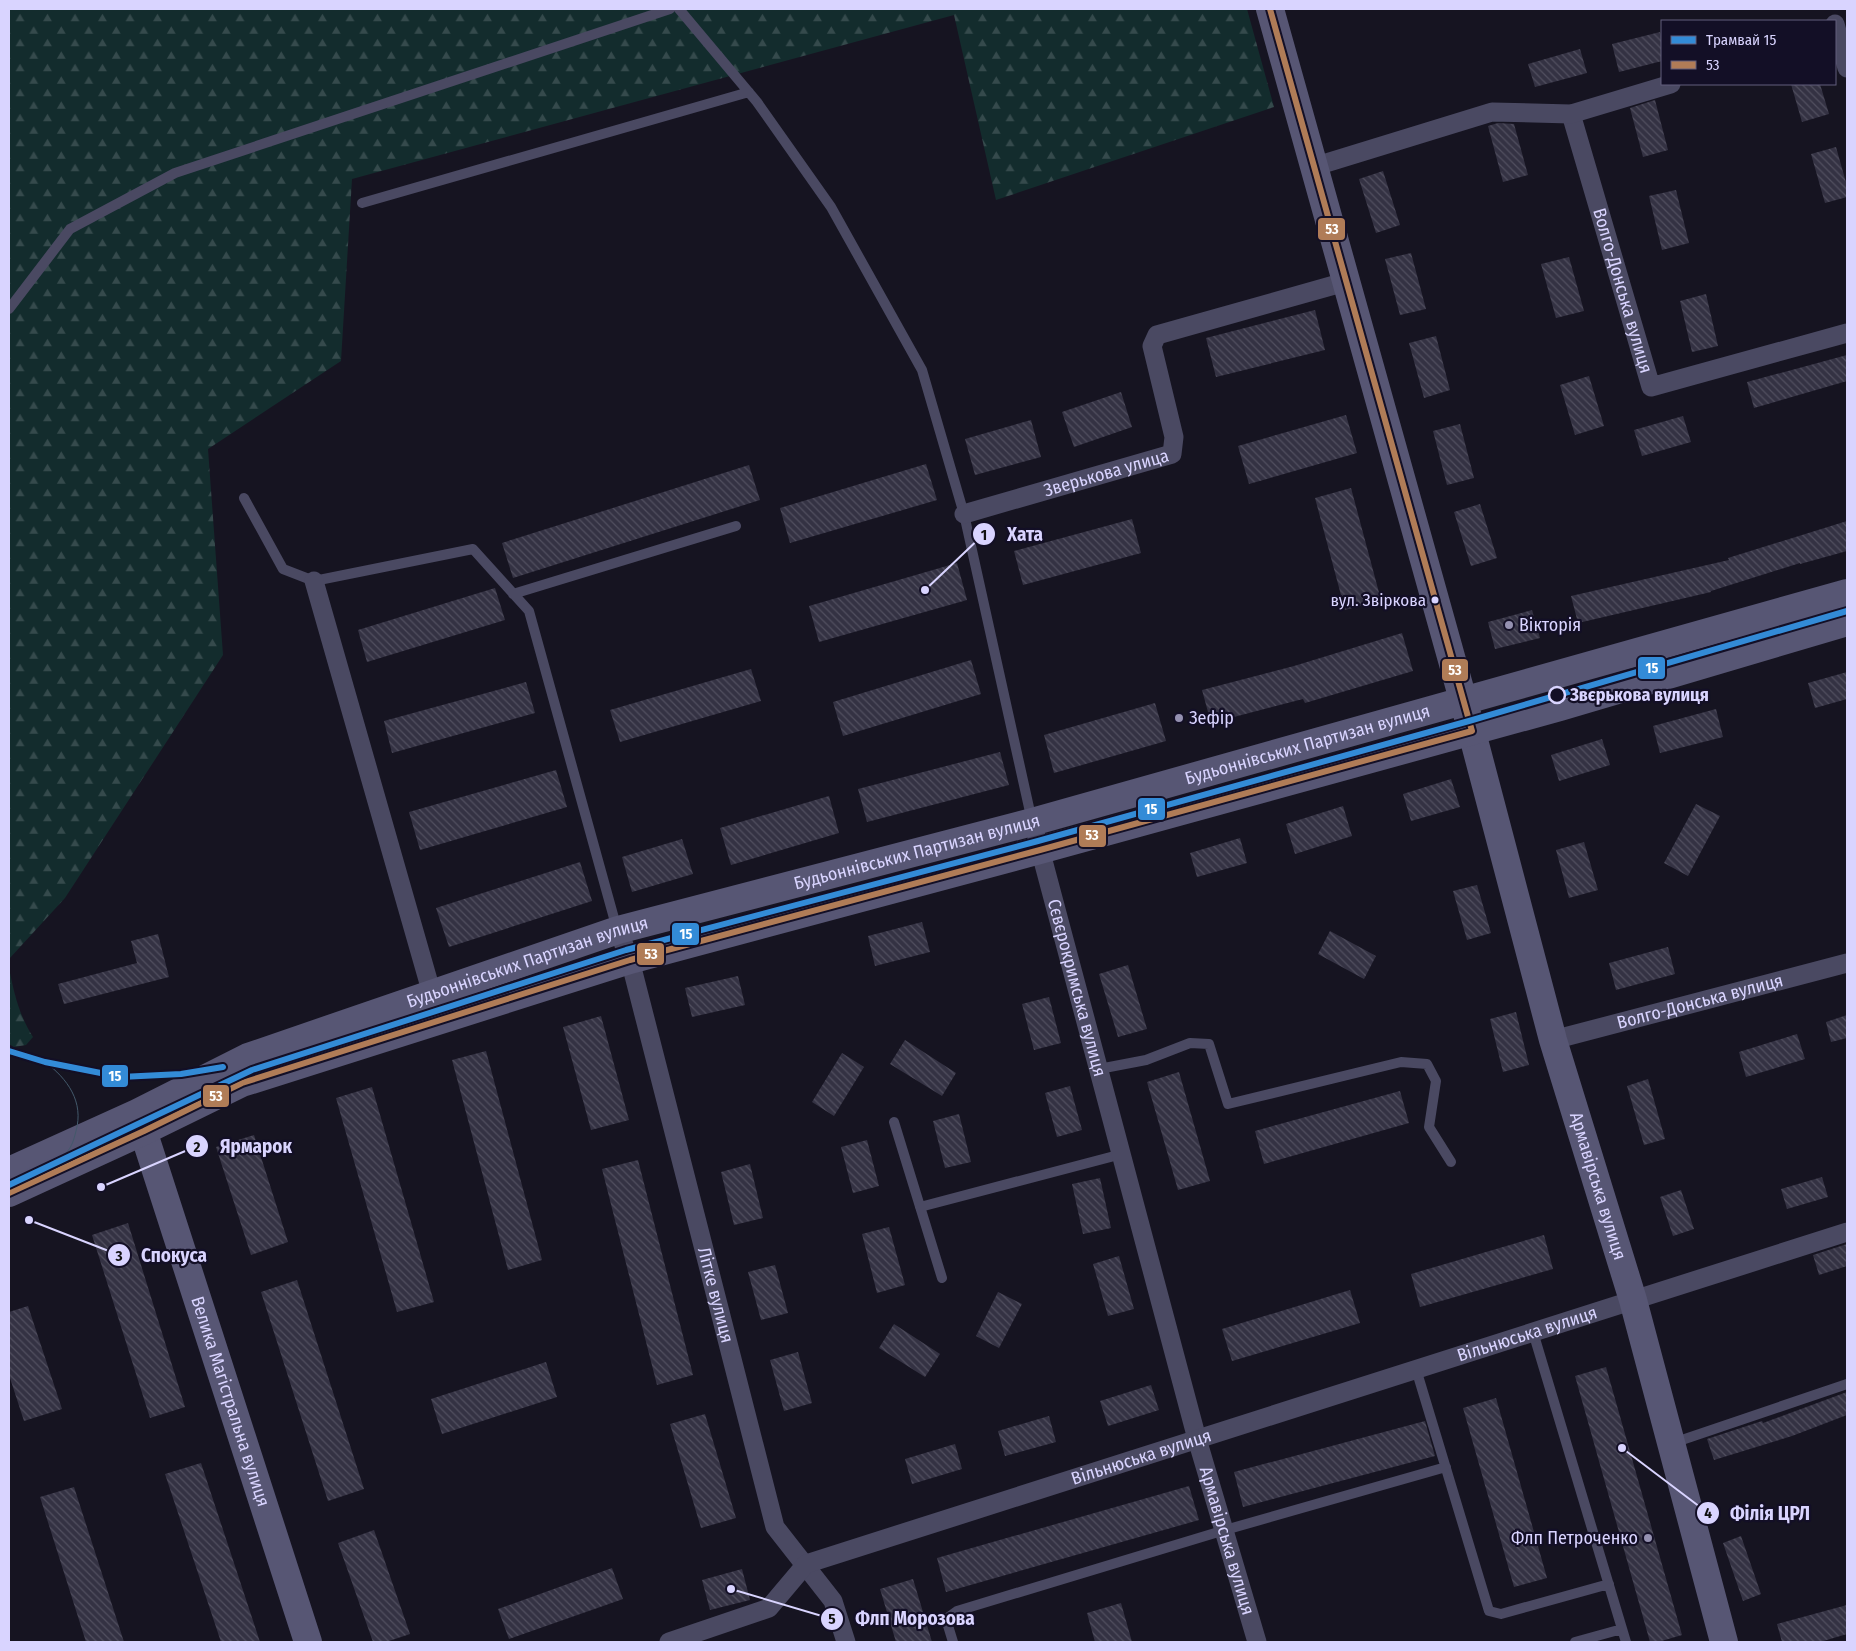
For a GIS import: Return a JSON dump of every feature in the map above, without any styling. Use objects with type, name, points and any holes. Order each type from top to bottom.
[{"type":"main road","points":[[1270,9],[1472,731]]},
{"type":"main road","name":"Будьоннівських Партизан вулиця","points":[[9,1193],[141,1122],[248,1057],[618,930],[1032,822],[1847,593]]},
{"type":"main road","name":"Будьоннівських Партизан вулиця","points":[[9,1171],[242,1083],[630,960],[1560,707],[1847,622]]},
{"type":"main road","name":"Армавірська вулиця","points":[[1472,731],[1553,1040],[1632,1300],[1724,1642]]},
{"type":"main road","name":"Велика Магістральна вулиця","points":[[141,1122],[308,1642]]},
{"type":"street","points":[[1838,29],[1847,68]]},
{"type":"street","points":[[1313,167],[1492,112],[1571,114],[1668,85]]},
{"type":"street","name":"Волго-Донська вулиця","points":[[1571,114],[1651,387],[1847,333]]},
{"type":"street","name":"Зверькова улица","points":[[964,514],[1172,454],[1174,437],[1152,346],[1158,336],[1345,282]]},
{"type":"street","points":[[314,581],[432,994]]},
{"type":"street","name":"Сєвєрокримська вулиця","points":[[1032,822],[1197,1439]]},
{"type":"street","name":"Літке вулиця","points":[[618,930],[630,960],[775,1527],[806,1564],[833,1601],[846,1642]]},
{"type":"street","name":"Волго-Донська вулиця","points":[[1553,1040],[1847,963]]},
{"type":"street","points":[[1632,1300],[1847,1232]]},
{"type":"street","name":"Вільнюська вулиця","points":[[806,1564],[1632,1300]]},
{"type":"street","name":"Армавірська вулиця","points":[[1197,1439],[1257,1642]]},
{"type":"street","points":[[669,1642],[769,1608],[806,1564]]},
{"type":"lane","points":[[9,309],[70,229],[175,172],[670,9]]},
{"type":"lane","points":[[679,9],[749,92],[831,207],[922,370],[964,514],[1032,822]]},
{"type":"lane","points":[[362,203],[749,92]]},
{"type":"lane","points":[[244,498],[283,569],[314,581],[473,549],[529,611],[618,930]]},
{"type":"lane","points":[[513,594],[736,526]]},
{"type":"lane","points":[[1099,1069],[1146,1060],[1190,1043],[1209,1044],[1228,1104],[1401,1062],[1427,1064],[1436,1081],[1429,1127],[1451,1162]]},
{"type":"lane","points":[[894,1122],[942,1278]]},
{"type":"lane","points":[[920,1207],[1122,1154]]},
{"type":"lane","points":[[1533,1332],[1626,1642]]},
{"type":"lane","points":[[1416,1369],[1489,1611],[1501,1614],[1609,1584]]},
{"type":"lane","points":[[1671,1443],[1847,1384]]},
{"type":"lane","points":[[953,1642],[946,1619],[957,1612],[1225,1530],[1446,1467]]},
{"type":"lane","points":[[1575,1642],[1622,1629]]},
{"type":"green space","points":[[9,9],[1247,9],[1274,107],[996,200],[954,15],[352,179],[341,361],[208,449],[223,655],[65,898],[9,959]]},
{"type":"green space","points":[[9,968],[18,1004],[33,1037],[26,1045],[14,1047],[9,1044]]},
{"type":"building","points":[[1660,32],[1661,61],[1619,72],[1612,44]]},
{"type":"building","points":[[1580,49],[1587,73],[1535,87],[1528,64]]},
{"type":"building","points":[[1791,85],[1820,85],[1829,114],[1802,122]]},
{"type":"building","points":[[1655,100],[1668,150],[1643,157],[1630,108]]},
{"type":"building","points":[[1498,123],[1514,124],[1528,175],[1503,182],[1488,126]]},
{"type":"building","points":[[1836,147],[1847,186],[1847,197],[1825,203],[1811,154]]},
{"type":"building","points":[[1383,171],[1400,225],[1376,233],[1359,179]]},
{"type":"building","points":[[1676,190],[1689,243],[1662,250],[1649,196]]},
{"type":"building","points":[[1411,253],[1426,309],[1400,315],[1385,259]]},
{"type":"building","points":[[1569,257],[1584,311],[1556,318],[1541,264]]},
{"type":"building","points":[[1706,294],[1718,346],[1692,352],[1680,301]]},
{"type":"building","points":[[1315,310],[1325,350],[1216,377],[1206,338]]},
{"type":"building","points":[[1436,336],[1450,390],[1424,398],[1409,343]]},
{"type":"building","points":[[1847,355],[1847,381],[1754,408],[1747,382]]},
{"type":"building","points":[[1589,376],[1604,426],[1575,435],[1560,385]]},
{"type":"building","points":[[1121,392],[1132,427],[1074,447],[1062,412]]},
{"type":"building","points":[[1346,415],[1357,453],[1249,484],[1238,446]]},
{"type":"building","points":[[1683,416],[1691,442],[1642,456],[1634,430]]},
{"type":"building","points":[[1031,420],[1041,457],[975,475],[965,439]]},
{"type":"building","points":[[1460,424],[1474,478],[1447,485],[1433,431]]},
{"type":"building","points":[[926,464],[937,500],[790,543],[780,508]]},
{"type":"building","points":[[749,465],[760,500],[513,578],[502,543]]},
{"type":"building","points":[[1351,488],[1381,600],[1345,610],[1315,498]]},
{"type":"building","points":[[1480,504],[1497,558],[1471,566],[1454,512]]},
{"type":"building","points":[[1132,519],[1141,553],[1023,585],[1014,551]]},
{"type":"building","points":[[1847,521],[1847,551],[1800,563],[1711,592],[1578,623],[1571,596],[1729,560],[1728,558]]},
{"type":"building","points":[[957,563],[967,600],[819,642],[809,606]]},
{"type":"building","points":[[495,588],[505,620],[367,662],[358,630]]},
{"type":"building","points":[[1532,610],[1540,638],[1495,649],[1488,622]]},
{"type":"building","points":[[1402,633],[1413,671],[1305,703],[1303,699],[1211,723],[1202,690],[1294,666]]},
{"type":"building","points":[[971,660],[981,694],[843,736],[833,702]]},
{"type":"building","points":[[751,669],[761,701],[620,742],[610,710]]},
{"type":"building","points":[[1847,672],[1847,699],[1815,708],[1808,683]]},
{"type":"building","points":[[526,682],[535,713],[392,753],[384,721]]},
{"type":"building","points":[[1155,703],[1166,741],[1054,773],[1044,735]]},
{"type":"building","points":[[1716,709],[1723,737],[1660,753],[1653,726]]},
{"type":"building","points":[[1602,739],[1610,765],[1559,781],[1551,755]]},
{"type":"building","points":[[1000,752],[1009,785],[867,822],[858,789]]},
{"type":"building","points":[[556,770],[567,807],[420,850],[409,812]]},
{"type":"building","points":[[1451,779],[1460,807],[1411,821],[1403,794]]},
{"type":"building","points":[[829,796],[839,833],[731,865],[720,828]]},
{"type":"building","points":[[1696,804],[1720,816],[1688,876],[1664,863]]},
{"type":"building","points":[[1343,806],[1352,836],[1295,854],[1286,824]]},
{"type":"building","points":[[1240,838],[1247,863],[1197,877],[1190,853]]},
{"type":"building","points":[[682,839],[693,874],[632,892],[622,857]]},
{"type":"building","points":[[1584,842],[1598,890],[1569,898],[1556,850]]},
{"type":"building","points":[[580,862],[592,901],[449,947],[436,908]]},
{"type":"building","points":[[1477,885],[1491,933],[1467,940],[1453,891]]},
{"type":"building","points":[[922,922],[930,952],[875,966],[868,936]]},
{"type":"building","points":[[1330,931],[1376,956],[1364,979],[1318,954]]},
{"type":"building","points":[[158,934],[169,977],[64,1004],[58,984],[137,963],[131,941]]},
{"type":"building","points":[[1668,947],[1675,974],[1616,990],[1609,963]]},
{"type":"building","points":[[1128,965],[1147,1029],[1118,1037],[1099,974]]},
{"type":"building","points":[[738,976],[745,1005],[692,1017],[685,988]]},
{"type":"building","points":[[1049,997],[1061,1043],[1034,1050],[1022,1004]]},
{"type":"building","points":[[1516,1012],[1529,1065],[1503,1072],[1490,1019]]},
{"type":"building","points":[[1847,1015],[1847,1038],[1831,1042],[1826,1022]]},
{"type":"building","points":[[601,1016],[629,1120],[591,1130],[563,1027]]},
{"type":"building","points":[[1797,1034],[1805,1059],[1746,1077],[1739,1052]]},
{"type":"building","points":[[905,1040],[956,1073],[942,1096],[890,1064]]},
{"type":"building","points":[[486,1051],[542,1260],[508,1270],[452,1060]]},
{"type":"building","points":[[842,1053],[864,1067],[834,1116],[812,1102]]},
{"type":"building","points":[[1179,1072],[1210,1181],[1178,1190],[1147,1082]]},
{"type":"building","points":[[1648,1079],[1665,1139],[1644,1145],[1627,1086]]},
{"type":"building","points":[[1070,1086],[1082,1130],[1057,1137],[1045,1093]]},
{"type":"building","points":[[372,1087],[434,1302],[397,1312],[336,1098]]},
{"type":"building","points":[[1400,1091],[1409,1123],[1264,1164],[1255,1131]]},
{"type":"building","points":[[959,1114],[971,1162],[945,1168],[933,1121]]},
{"type":"building","points":[[254,1135],[288,1242],[251,1255],[216,1147]]},
{"type":"building","points":[[867,1140],[879,1186],[853,1193],[841,1147]]},
{"type":"building","points":[[638,1160],[693,1375],[657,1385],[602,1169]]},
{"type":"building","points":[[750,1164],[763,1218],[734,1225],[721,1172]]},
{"type":"building","points":[[1822,1177],[1828,1197],[1787,1209],[1781,1189]]},
{"type":"building","points":[[1100,1178],[1111,1228],[1083,1234],[1072,1184]]},
{"type":"building","points":[[1681,1190],[1694,1229],[1673,1236],[1660,1197]]},
{"type":"building","points":[[128,1223],[185,1407],[150,1418],[92,1235]]},
{"type":"building","points":[[889,1227],[905,1285],[877,1293],[862,1234]]},
{"type":"building","points":[[1544,1235],[1553,1269],[1420,1307],[1411,1274]]},
{"type":"building","points":[[1847,1244],[1847,1266],[1819,1275],[1813,1255]]},
{"type":"building","points":[[1119,1256],[1134,1309],[1108,1316],[1093,1264]]},
{"type":"building","points":[[775,1265],[788,1313],[761,1320],[748,1272]]},
{"type":"building","points":[[297,1280],[364,1489],[328,1501],[261,1292]]},
{"type":"building","points":[[1350,1290],[1360,1323],[1232,1361],[1222,1329]]},
{"type":"building","points":[[998,1292],[1022,1304],[999,1348],[976,1336]]},
{"type":"building","points":[[28,1306],[62,1409],[24,1421],[9,1375],[9,1312]]},
{"type":"building","points":[[894,1324],[940,1354],[925,1377],[879,1348]]},
{"type":"building","points":[[798,1352],[812,1403],[784,1411],[770,1360]]},
{"type":"building","points":[[546,1362],[557,1397],[442,1434],[431,1399]]},
{"type":"building","points":[[1606,1367],[1682,1635],[1658,1642],[1650,1642],[1575,1376]]},
{"type":"building","points":[[1151,1385],[1159,1410],[1108,1426],[1100,1401]]},
{"type":"building","points":[[1847,1392],[1847,1415],[1792,1436],[1714,1460],[1707,1439],[1762,1421],[1763,1423]]},
{"type":"building","points":[[1496,1398],[1547,1578],[1514,1587],[1463,1408]]},
{"type":"building","points":[[705,1414],[736,1518],[701,1528],[670,1424]]},
{"type":"building","points":[[1049,1416],[1056,1442],[1005,1456],[998,1431]]},
{"type":"building","points":[[1425,1421],[1435,1456],[1243,1507],[1234,1472]]},
{"type":"building","points":[[955,1444],[962,1469],[912,1484],[905,1459]]},
{"type":"building","points":[[201,1463],[260,1642],[221,1642],[165,1474]]},
{"type":"building","points":[[1189,1486],[1199,1520],[946,1592],[937,1558]]},
{"type":"building","points":[[74,1487],[124,1642],[86,1642],[40,1497]]},
{"type":"building","points":[[374,1530],[410,1634],[386,1642],[373,1642],[338,1543]]},
{"type":"building","points":[[1741,1536],[1761,1594],[1743,1601],[1723,1543]]},
{"type":"building","points":[[612,1568],[623,1599],[509,1639],[498,1609]]},
{"type":"building","points":[[742,1569],[750,1600],[710,1610],[702,1580]]},
{"type":"building","points":[[913,1579],[932,1642],[896,1642],[880,1589]]},
{"type":"building","points":[[1121,1603],[1132,1642],[1095,1642],[1087,1613]]},
{"type":"building","points":[[1847,1605],[1847,1634],[1820,1642],[1782,1642],[1777,1624]]},
{"type":"tram line","name":"15","points":[[9,1185],[252,1070],[626,950],[1038,841],[1469,721],[1847,611]]},
{"type":"tram line","name":"15","points":[[9,1051],[45,1062],[121,1077],[181,1074],[223,1067]]},
{"type":"tram line","points":[[45,1062],[67,1084],[76,1101],[78,1110],[74,1140],[66,1153],[51,1165]]},
{"type":"transit line","name":"53","points":[[9,1193],[144,1131],[242,1083],[630,960],[1472,731],[1270,9]]},
{"type":"place","name":"Хата","points":[[925,590]]},
{"type":"place","name":"вул. Звіркова","points":[[1435,600]]},
{"type":"place","name":"Вікторія","points":[[1509,625]]},
{"type":"place","name":"Звєрькова вулиця","points":[[1557,695]]},
{"type":"place","name":"Зефір","points":[[1179,718]]},
{"type":"place","name":"Ярмарок","points":[[101,1187]]},
{"type":"place","name":"Спокуса","points":[[29,1220]]},
{"type":"place","name":"Філія ЦРЛ","points":[[1622,1448]]},
{"type":"place","name":"Флп Петроченко","points":[[1648,1538]]},
{"type":"place","name":"Флп Морозова","points":[[731,1589]]}]
